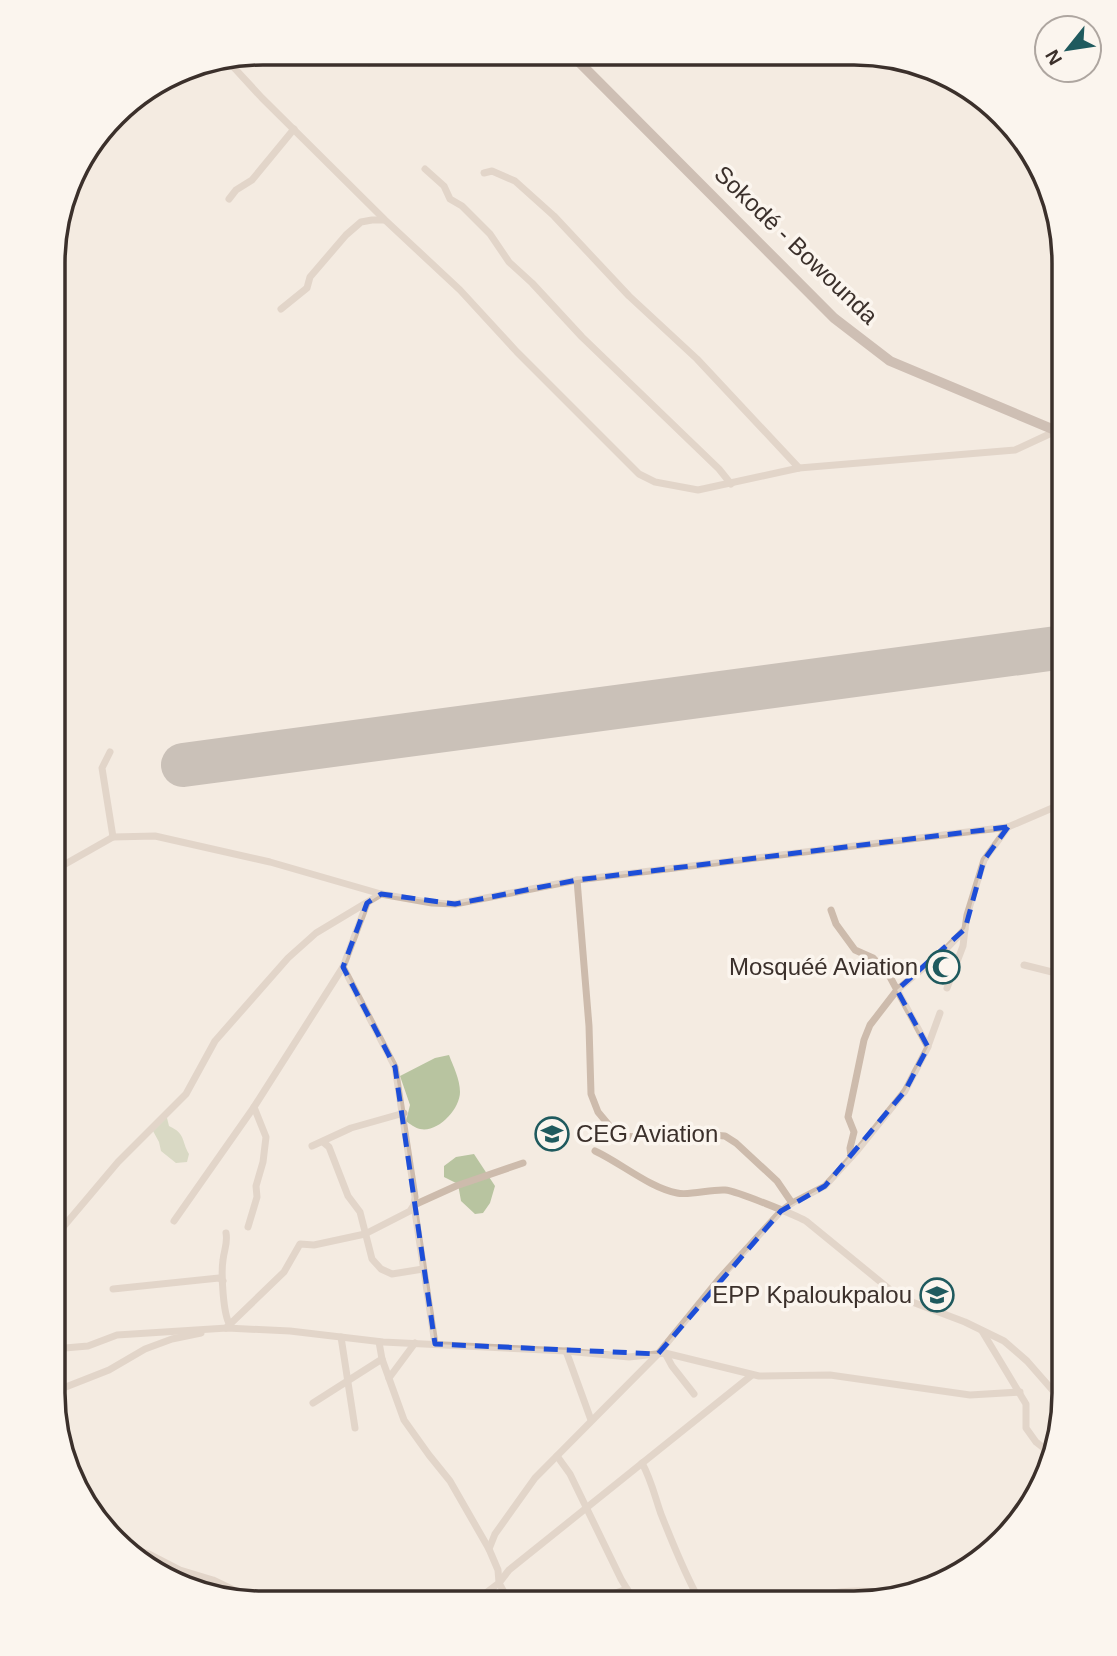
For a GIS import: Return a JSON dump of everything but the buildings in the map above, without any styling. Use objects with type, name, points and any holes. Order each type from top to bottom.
[{"type":"main road","name":"Sokodé - Bowounda","points":[[582,65],[834,318],[890,361],[1052,429]]},
{"type":"street","points":[[234,67],[385,220],[460,290],[517,352],[639,474],[655,482],[698,489],[799,468],[1015,450],[1052,435]]},
{"type":"street","points":[[229,199],[236,190],[252,180],[294,129]]},
{"type":"street","points":[[425,169],[444,186],[450,199],[462,206],[491,234],[509,262],[533,283],[582,337],[719,469],[731,484]]},
{"type":"street","points":[[484,173],[492,171],[515,181],[554,216],[629,296],[697,359],[799,468]]},
{"type":"street","points":[[281,309],[307,288],[310,277],[346,235],[361,222],[385,220]]},
{"type":"street","points":[[110,752],[102,768],[113,837]]},
{"type":"street","points":[[65,864],[113,837],[155,836],[270,862],[381,894],[455,904],[577,880],[1008,827],[1052,808]]},
{"type":"street","points":[[947,988],[963,946],[967,915],[984,860],[1008,827]]},
{"type":"street","points":[[577,880],[589,1026],[591,1094],[598,1112],[612,1130],[622,1136],[637,1137],[666,1131],[725,1136],[777,1181],[792,1203]]},
{"type":"street","points":[[65,1226],[118,1162],[187,1094],[215,1041],[288,958],[316,933],[381,894]]},
{"type":"street","points":[[174,1221],[254,1107],[343,967],[367,903]]},
{"type":"street","points":[[831,910],[836,923],[855,950],[873,958],[889,975],[928,1047]]},
{"type":"street","points":[[851,1157],[854,1132],[848,1117],[864,1040],[870,1026],[897,990],[946,949],[965,929]]},
{"type":"street","points":[[1024,965],[1052,972]]},
{"type":"street","points":[[343,967],[395,1067],[404,1113],[414,1205],[435,1344]]},
{"type":"street","points":[[489,1549],[495,1534],[526,1489],[591,1420],[662,1354],[720,1278],[781,1211],[825,1186],[851,1157],[905,1091],[928,1047],[940,1013]]},
{"type":"street","points":[[248,1227],[257,1197],[256,1186],[266,1137],[254,1107]]},
{"type":"street","points":[[312,1146],[351,1128],[404,1113]]},
{"type":"street","points":[[323,1142],[329,1147],[348,1196],[360,1212],[372,1259],[381,1269],[392,1274],[423,1269]]},
{"type":"street","points":[[595,1151],[664,1189],[680,1194],[728,1190],[792,1213],[806,1221],[899,1297],[1004,1341],[1027,1361],[1052,1390]]},
{"type":"street","points":[[65,1387],[109,1370],[145,1349],[172,1339],[229,1326],[284,1272],[299,1244],[314,1245],[365,1234],[410,1211],[414,1205],[456,1186],[523,1163]]},
{"type":"street","points":[[226,1233],[227,1246],[222,1259],[224,1314],[229,1326]]},
{"type":"street","points":[[113,1289],[219,1278],[223,1281]]},
{"type":"street","points":[[65,1348],[88,1346],[117,1335],[229,1326],[379,1342],[566,1351],[629,1357],[662,1354],[752,1375],[830,1375],[970,1395],[1020,1392]]},
{"type":"street","points":[[981,1330],[1026,1404],[1026,1428],[1044,1448]]},
{"type":"street","points":[[341,1337],[355,1428]]},
{"type":"street","points":[[379,1342],[382,1359],[404,1420],[450,1481],[489,1549],[504,1591]]},
{"type":"street","points":[[389,1378],[415,1343]]},
{"type":"street","points":[[566,1351],[591,1420]]},
{"type":"street","points":[[662,1354],[695,1394]]},
{"type":"street","points":[[313,1403],[382,1359]]},
{"type":"street","points":[[491,1591],[509,1570],[752,1375]]},
{"type":"street","points":[[557,1456],[570,1474],[629,1591]]},
{"type":"street","points":[[642,1463],[695,1591]]},
{"type":"street","points":[[146,1553],[180,1570],[232,1589]]},
{"type":"street","points":[[619,1591],[627,1588]]},
{"type":"highlighted area","points":[[1008,827],[984,860],[965,929],[897,990],[928,1047],[905,1091],[825,1186],[781,1211],[658,1354],[435,1344],[395,1067],[343,967],[367,903],[381,894],[455,904],[577,880]]},
{"type":"green space","points":[[449,1055],[460,1087],[456,1106],[441,1124],[427,1129],[416,1128],[406,1121],[410,1105],[400,1076],[435,1058]]},
{"type":"green space","points":[[165,1117],[169,1126],[182,1138],[189,1154],[187,1162],[176,1163],[161,1151],[153,1131]]},
{"type":"green space","points":[[474,1154],[495,1186],[490,1203],[483,1213],[475,1214],[461,1201],[458,1184],[444,1177],[444,1166],[456,1157]]},
{"type":"runway","points":[[183,765],[1052,649]]},
{"type":"place","name":"Mosquéé Aviation","points":[[943,967]]},
{"type":"place","name":"CEG Aviation","points":[[552,1134]]},
{"type":"place","name":"EPP Kpaloukpalou","points":[[937,1295]]}]
